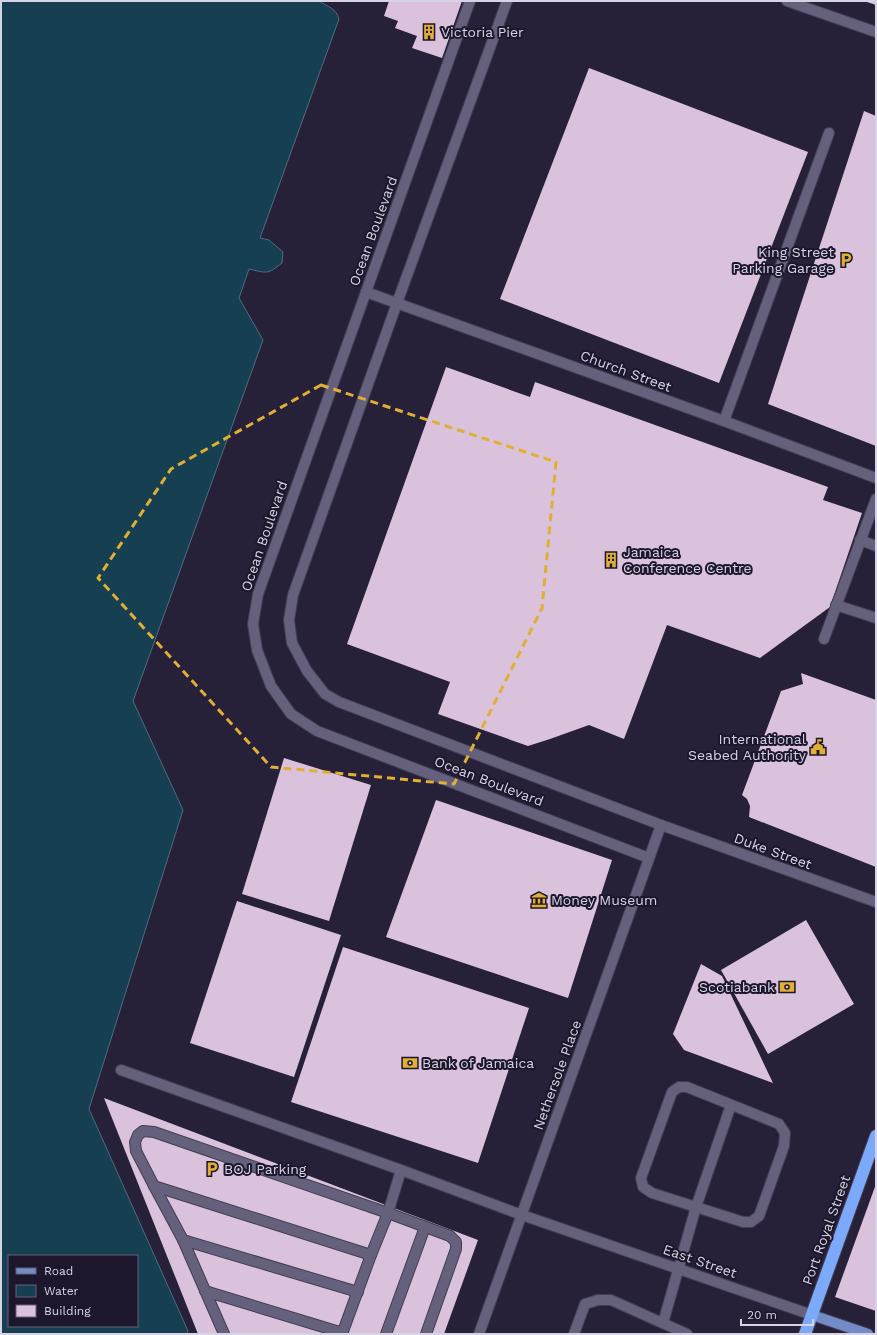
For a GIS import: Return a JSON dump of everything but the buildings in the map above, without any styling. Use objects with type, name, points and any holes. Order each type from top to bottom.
[{"type":"highway","name":"Port Royal Street","points":[[805,1334],[876,1136]]},
{"type":"main road","name":"East Street","points":[[812,1315],[868,1334]]},
{"type":"street","name":"Ocean Boulevard","points":[[470,1],[258,594],[253,624],[257,650],[271,686],[291,714],[317,730],[649,858]]},
{"type":"street","name":"Ocean Boulevard","points":[[507,1],[293,595],[289,620],[292,643],[307,671],[325,694],[339,702],[661,826]]},
{"type":"street","points":[[787,1],[876,32]]},
{"type":"street","points":[[724,421],[829,133]]},
{"type":"street","name":"Church Street","points":[[366,292],[724,421],[876,478]]},
{"type":"street","points":[[824,638],[876,499]]},
{"type":"street","points":[[860,540],[876,546]]},
{"type":"street","points":[[836,604],[876,618]]},
{"type":"street","name":"Nethersole Place","points":[[479,1334],[661,826]]},
{"type":"street","name":"Duke Street","points":[[661,826],[876,902]]},
{"type":"street","name":"East Street","points":[[121,1070],[522,1215],[812,1315]]},
{"type":"street","points":[[679,1087],[687,1087],[779,1124],[785,1133],[784,1146],[759,1216],[751,1222],[743,1222],[696,1207],[652,1193],[643,1187],[641,1178],[672,1092],[679,1087]]},
{"type":"street","points":[[663,1323],[696,1207],[731,1105]]},
{"type":"street","points":[[224,1334],[183,1240],[136,1151],[135,1142],[138,1135],[143,1131],[154,1132],[450,1236],[456,1242],[456,1249],[426,1334]]},
{"type":"street","points":[[205,1291],[342,1333],[388,1213],[401,1170]]},
{"type":"street","points":[[154,1186],[371,1256]]},
{"type":"street","points":[[386,1334],[425,1227]]},
{"type":"street","points":[[183,1240],[358,1292]]},
{"type":"street","points":[[574,1334],[585,1304],[598,1300],[611,1300],[687,1334]]},
{"type":"highlighted area","points":[[321,385],[556,462],[542,608],[454,784],[271,767],[98,578],[171,469]]},
{"type":"water","points":[[1,1],[319,1],[334,10],[339,19],[260,238],[269,240],[283,252],[282,263],[273,270],[267,272],[249,269],[239,298],[263,340],[133,701],[183,810],[89,1109],[188,1331],[187,1334],[1,1334]]},
{"type":"place","name":"Victoria Pier","points":[[429,32]]},
{"type":"place","name":"King Street Parking Garage","points":[[846,260]]},
{"type":"place","name":"Jamaica Conference Centre","points":[[611,560]]},
{"type":"place","name":"International Seabed Authority","points":[[818,747]]},
{"type":"place","name":"Money Museum","points":[[539,900]]},
{"type":"place","name":"Scotiabank","points":[[787,987]]},
{"type":"place","name":"Bank of Jamaica","points":[[410,1063]]},
{"type":"place","name":"BOJ Parking","points":[[212,1169]]}]
